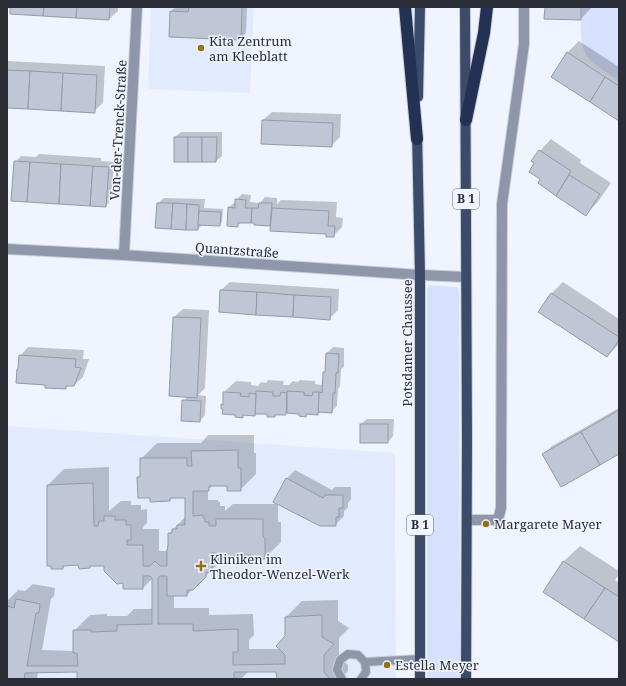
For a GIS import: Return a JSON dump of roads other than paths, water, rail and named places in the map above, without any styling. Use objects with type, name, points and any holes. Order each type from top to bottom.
[{"type":"highway","points":[[404,7],[417,139]]},
{"type":"highway","points":[[466,120],[484,33],[487,7]]},
{"type":"main road","name":"Potsdamer Chaussee","points":[[420,7],[417,139],[420,275],[420,679]]},
{"type":"main road","name":"B 1","points":[[465,7],[467,520],[466,679]]},
{"type":"street","name":"Von-der-Trenck-Straße","points":[[124,255],[137,7]]},
{"type":"street","points":[[467,520],[498,520],[501,508],[502,204],[524,44],[524,7]]},
{"type":"street","name":"Quantzstraße","points":[[7,249],[466,277]]},
{"type":"lane","points":[[342,679],[337,670],[340,660],[348,654],[358,655],[365,662],[366,672],[361,679]]},
{"type":"lane","points":[[365,662],[420,659]]},
{"type":"place","name":"Kita Zentrum am Kleeblatt","points":[[201,48]]},
{"type":"place","name":"Margarete Mayer","points":[[486,524]]},
{"type":"place","name":"Kliniken im Theodor-Wenzel-Werk","points":[[201,566]]},
{"type":"place","name":"Estella Meyer","points":[[387,665]]}]
